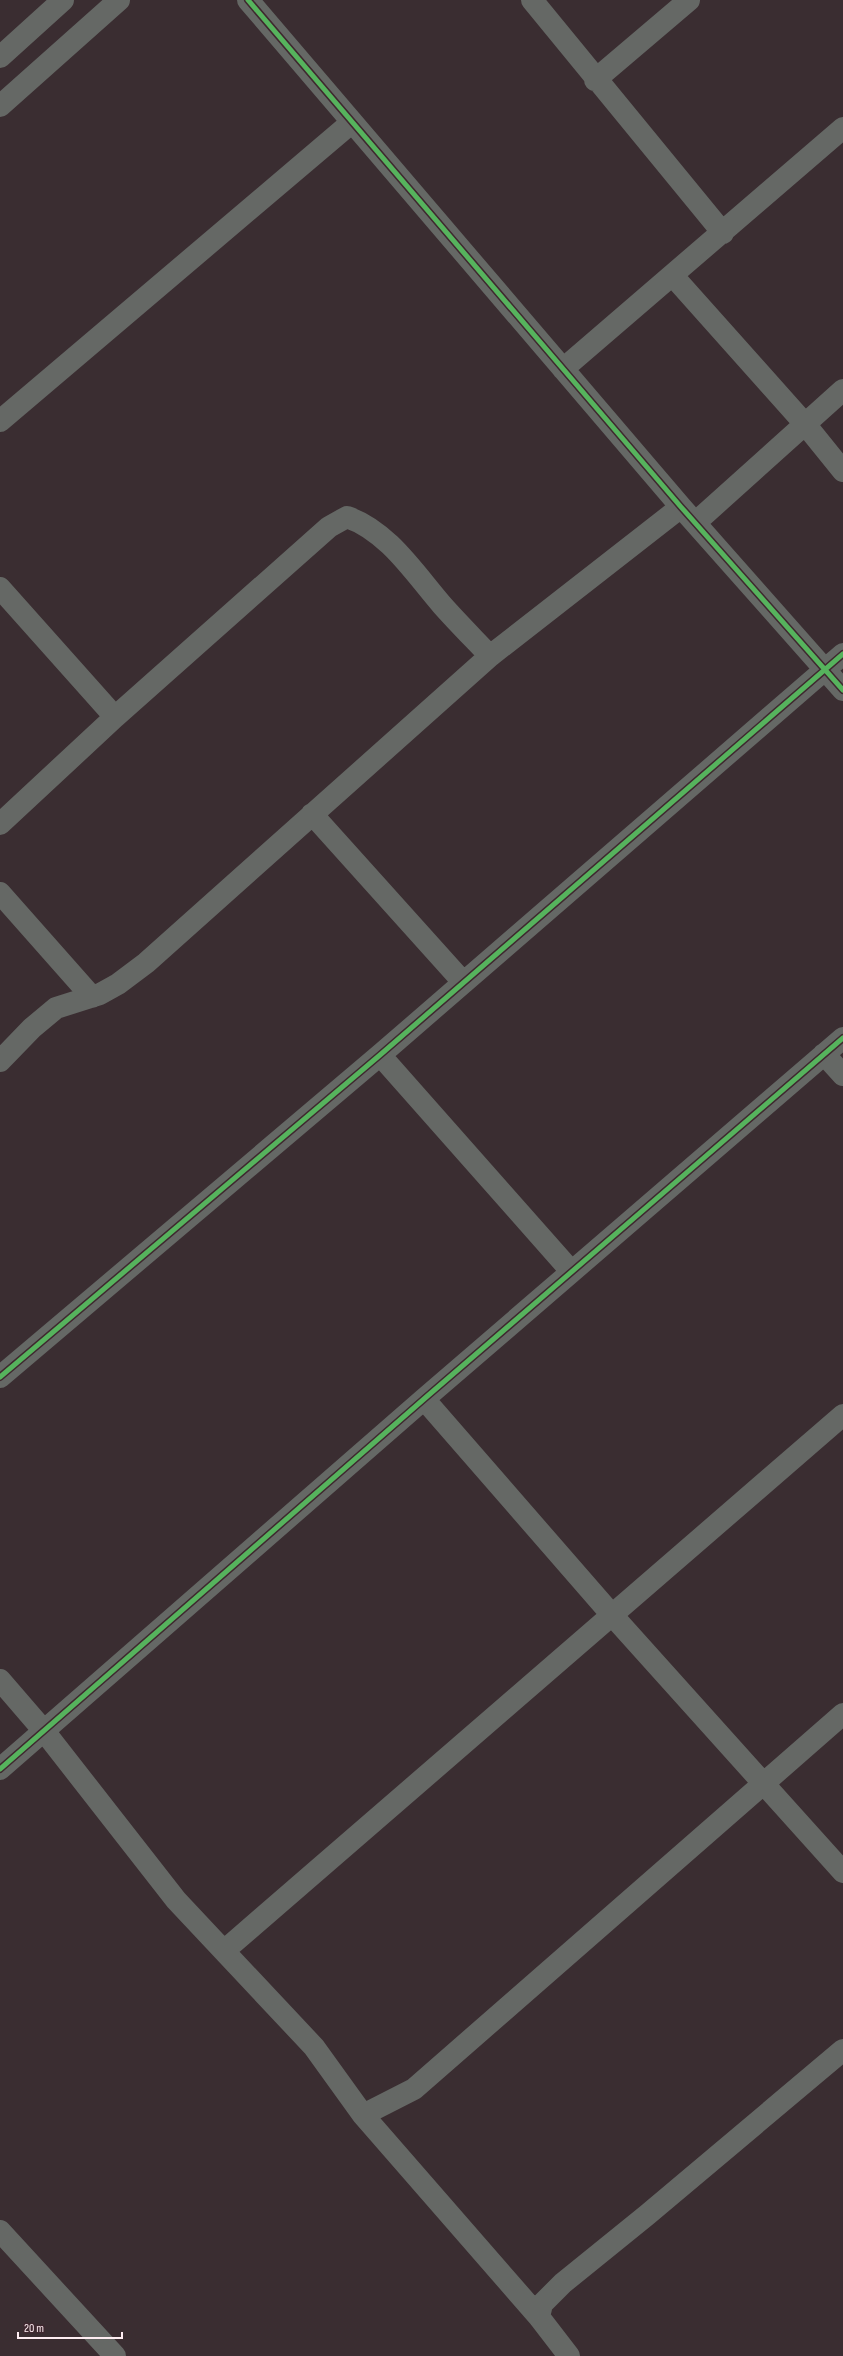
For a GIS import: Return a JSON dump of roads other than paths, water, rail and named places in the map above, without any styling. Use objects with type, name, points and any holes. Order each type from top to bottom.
[{"type":"street","points":[[0,106],[119,0]]},
{"type":"street","points":[[248,0],[351,123],[688,515],[843,690]]},
{"type":"street","points":[[532,0],[596,80],[723,233]]},
{"type":"street","points":[[596,80],[689,0]]},
{"type":"street","points":[[0,57],[60,1]]},
{"type":"street","points":[[0,421],[351,123]]},
{"type":"street","points":[[563,369],[723,233],[843,128]]},
{"type":"street","points":[[673,276],[805,424],[843,471]]},
{"type":"street","points":[[0,1061],[32,1028],[56,1008],[92,997],[118,984],[146,963],[490,656],[688,515],[805,424],[843,390]]},
{"type":"street","points":[[0,824],[115,717],[329,527],[347,517],[363,522],[388,543],[444,607],[490,656]]},
{"type":"street","points":[[0,588],[115,717]]},
{"type":"street","points":[[0,1377],[380,1055],[843,654]]},
{"type":"street","points":[[312,814],[463,982]]},
{"type":"street","points":[[0,893],[92,997]]},
{"type":"street","points":[[0,1768],[424,1398],[843,1038]]},
{"type":"street","points":[[824,1054],[843,1075]]},
{"type":"street","points":[[380,1055],[571,1272]]},
{"type":"street","points":[[424,1398],[612,1615],[843,1872]]},
{"type":"street","points":[[225,1950],[843,1415]]},
{"type":"street","points":[[0,1680],[44,1731],[176,1900],[225,1950],[314,2047],[363,2115],[539,2317],[569,2356]]},
{"type":"street","points":[[363,2115],[414,2089],[762,1782],[843,1714]]},
{"type":"street","points":[[539,2317],[542,2304],[563,2283],[843,2050]]},
{"type":"street","points":[[0,2231],[115,2356]]}]
